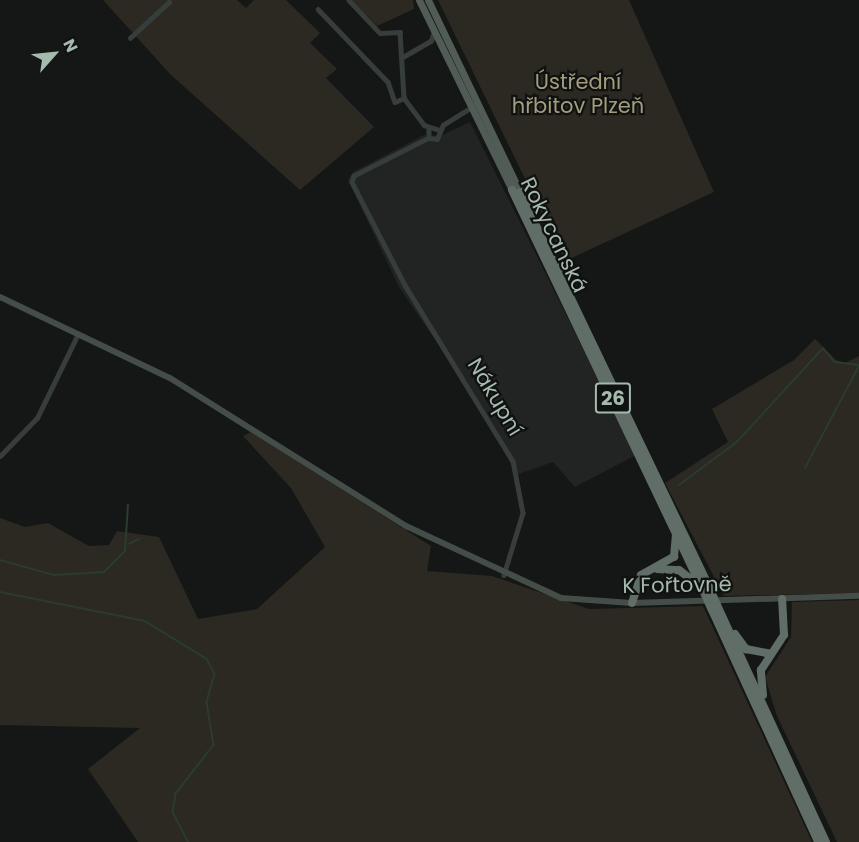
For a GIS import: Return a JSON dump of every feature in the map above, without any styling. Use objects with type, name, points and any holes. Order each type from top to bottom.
[{"type":"highway","name":"Rokycanská","points":[[516,191],[660,482]]},
{"type":"highway","name":"26","points":[[660,482],[673,523],[826,842]]},
{"type":"highway","name":"26","points":[[660,482],[705,591]]},
{"type":"highway","points":[[632,603],[645,572],[674,556],[673,523]]},
{"type":"highway","points":[[645,572],[679,570],[705,591]]},
{"type":"highway","points":[[771,724],[759,683],[771,654],[784,635],[782,599]]},
{"type":"highway","name":"26","points":[[715,608],[818,842]]},
{"type":"highway","points":[[715,608],[746,649],[771,654]]},
{"type":"main road","name":"Rokycanská","points":[[419,0],[475,106]]},
{"type":"main road","name":"Rokycanská","points":[[428,0],[516,191]]},
{"type":"street","points":[[349,0],[380,33],[400,32],[404,98],[429,129],[429,138],[435,140],[439,130],[475,106]]},
{"type":"street","points":[[130,38],[169,2]]},
{"type":"street","points":[[318,9],[388,82],[395,102],[404,98]]},
{"type":"street","points":[[402,58],[432,41],[435,31]]},
{"type":"street","points":[[429,129],[439,130]]},
{"type":"street","name":"Nákupní","points":[[429,138],[352,178],[426,321],[494,421],[517,472],[522,527],[502,575]]},
{"type":"street","name":"K Fořtovně","points":[[0,297],[164,375],[406,526],[502,575],[561,598],[632,603],[859,596]]},
{"type":"street","points":[[0,456],[37,418],[78,334]]},
{"type":"shaded area","points":[[470,122],[636,455],[575,487],[553,462],[516,475],[497,430],[399,287],[348,180],[353,172],[424,135],[440,136]]},
{"type":"green space","points":[[103,0],[237,0],[246,8],[254,0],[286,0],[320,33],[310,43],[337,69],[326,78],[374,127],[300,190],[171,75]]},
{"type":"green space","points":[[352,0],[413,0],[414,9],[377,26]]},
{"type":"green space","name":"Ústřední hřbitov Plzeň","points":[[438,0],[629,0],[714,192],[565,261]]},
{"type":"green space","points":[[815,339],[836,360],[845,363],[859,356],[859,593],[724,596],[665,483],[728,442],[712,409],[794,360]]},
{"type":"green space","points":[[251,432],[431,546],[427,571],[492,576],[589,609],[703,606],[812,842],[138,842],[88,769],[140,728],[0,725],[0,518],[25,527],[48,523],[89,546],[109,545],[117,531],[159,537],[198,619],[257,609],[325,547],[291,488],[243,436]]},
{"type":"green space","points":[[859,600],[859,842],[837,842],[777,716],[765,677],[791,637],[792,602]]},
{"type":"waterway","points":[[679,485],[737,442],[823,348],[835,362],[859,365]]},
{"type":"waterway","points":[[805,468],[859,366]]},
{"type":"waterway","points":[[0,560],[54,575],[104,572],[125,551],[128,505]]},
{"type":"waterway","points":[[129,544],[139,539]]},
{"type":"waterway","points":[[0,592],[145,621],[207,659],[215,674],[207,702],[214,745],[176,794],[173,812],[188,842]]}]
